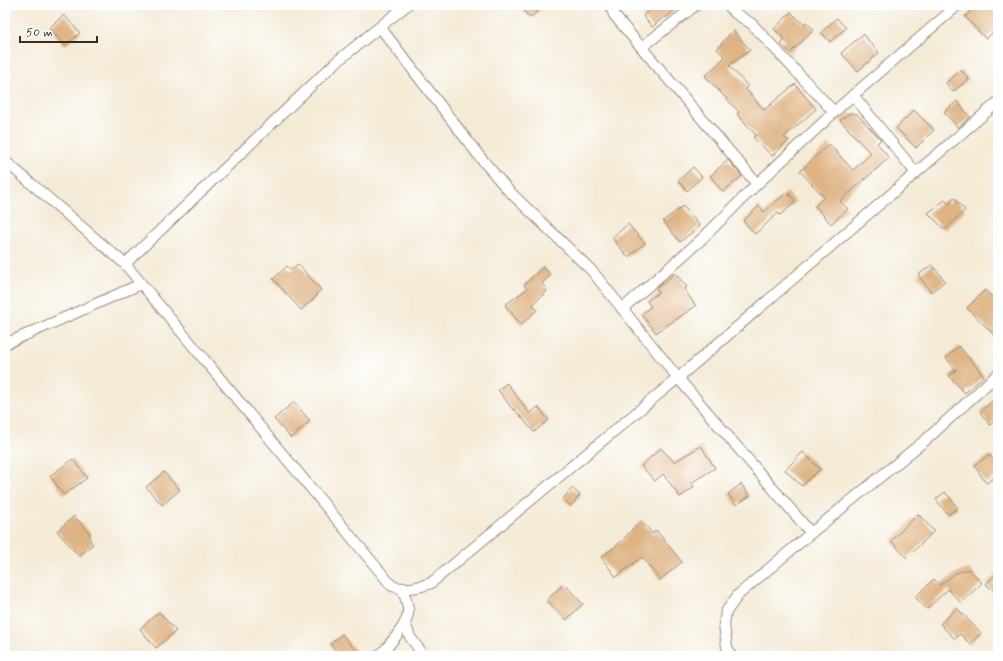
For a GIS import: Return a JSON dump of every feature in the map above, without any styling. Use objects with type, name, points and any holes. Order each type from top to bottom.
[{"type":"street","points":[[125,264],[335,63],[407,5]]},
{"type":"street","points":[[610,5],[614,15],[758,184]]},
{"type":"street","points":[[642,47],[696,5]]},
{"type":"street","points":[[728,5],[735,13],[752,24],[834,112]]},
{"type":"street","points":[[942,5],[955,8]]},
{"type":"street","points":[[622,308],[703,238],[834,112],[955,8]]},
{"type":"street","points":[[380,27],[498,179],[578,257],[622,308],[678,378],[811,533]]},
{"type":"street","points":[[853,95],[916,173]]},
{"type":"street","points":[[5,161],[125,264],[392,586],[402,589],[415,589],[431,583],[678,378],[998,102]]},
{"type":"street","points":[[5,344],[141,284]]},
{"type":"street","points":[[731,656],[726,642],[724,624],[726,612],[731,603],[754,581],[811,533],[928,438],[998,374]]},
{"type":"street","points":[[379,656],[405,622],[408,610],[402,589]]},
{"type":"street","points":[[405,622],[410,637],[424,656]]},
{"type":"building","points":[[519,5],[546,5],[530,18]]},
{"type":"building","points":[[656,5],[680,5],[666,18],[665,16],[652,27],[643,16]]},
{"type":"building","points":[[977,5],[989,5],[998,14],[998,27],[986,39],[965,17]]},
{"type":"building","points":[[791,12],[804,25],[806,22],[814,30],[790,53],[781,44],[785,40],[774,29]]},
{"type":"building","points":[[64,15],[80,33],[65,46],[49,28]]},
{"type":"building","points":[[837,18],[846,28],[830,42],[821,32]]},
{"type":"building","points":[[733,30],[750,50],[729,66],[748,86],[745,88],[764,110],[795,84],[816,109],[784,137],[788,141],[772,156],[753,137],[756,135],[737,114],[739,112],[705,76],[725,57],[717,49]]},
{"type":"building","points":[[863,34],[879,53],[858,71],[841,53]]},
{"type":"building","points":[[961,70],[969,79],[953,92],[946,83]]},
{"type":"building","points":[[957,101],[970,117],[958,128],[944,112]]},
{"type":"building","points":[[914,110],[934,130],[916,148],[896,128]]},
{"type":"building","points":[[850,113],[857,114],[881,140],[877,143],[889,158],[840,201],[848,209],[831,224],[815,206],[824,197],[800,171],[829,144],[853,170],[871,154],[840,120]]},
{"type":"building","points":[[728,160],[742,176],[723,192],[710,176]]},
{"type":"building","points":[[693,167],[702,177],[687,191],[678,181]]},
{"type":"building","points":[[787,192],[796,202],[780,215],[778,213],[755,234],[743,221],[759,206],[764,212]]},
{"type":"building","points":[[954,198],[965,210],[945,230],[928,213],[945,200],[949,204]]},
{"type":"building","points":[[683,206],[700,226],[680,242],[663,221]]},
{"type":"building","points":[[628,224],[645,243],[628,257],[612,238]]},
{"type":"building","points":[[298,264],[321,290],[316,294],[317,296],[301,310],[273,279],[287,266],[291,270]]},
{"type":"building","points":[[932,265],[945,281],[931,292],[918,275]]},
{"type":"building","points":[[543,267],[551,275],[542,283],[547,291],[533,304],[537,310],[521,325],[505,305],[527,289],[524,285]]},
{"type":"building","points":[[675,273],[687,287],[684,289],[696,306],[656,333],[641,314],[651,307],[647,301],[659,292],[656,289]]},
{"type":"building","points":[[985,290],[998,303],[998,339],[967,308]]},
{"type":"building","points":[[959,346],[984,376],[965,393],[949,376],[956,370],[946,358]]},
{"type":"building","points":[[507,383],[530,414],[538,407],[549,420],[534,432],[514,409],[513,410],[498,390]]},
{"type":"building","points":[[998,396],[998,418],[990,425],[980,412]]},
{"type":"building","points":[[294,402],[310,421],[291,438],[274,419]]},
{"type":"building","points":[[701,446],[715,468],[691,483],[694,487],[680,497],[663,474],[655,481],[641,466],[661,448],[674,462]]},
{"type":"building","points":[[803,452],[820,469],[802,486],[785,470]]},
{"type":"building","points":[[990,455],[998,467],[998,475],[986,483],[974,465]]},
{"type":"building","points":[[73,459],[87,478],[64,495],[50,476]]},
{"type":"building","points":[[164,472],[180,490],[162,505],[146,487]]},
{"type":"building","points":[[741,484],[750,496],[736,505],[728,494]]},
{"type":"building","points":[[572,488],[580,495],[571,506],[563,499]]},
{"type":"building","points":[[945,492],[958,508],[948,515],[936,499]]},
{"type":"building","points":[[918,514],[934,531],[907,558],[891,541]]},
{"type":"building","points":[[74,516],[90,533],[90,540],[93,544],[79,556],[57,531]]},
{"type":"building","points":[[641,521],[653,534],[656,530],[682,562],[660,580],[642,557],[616,577],[601,557],[625,539],[624,538]]},
{"type":"building","points":[[969,569],[982,583],[961,603],[948,589],[927,609],[915,597],[934,579],[940,585],[956,573]]},
{"type":"building","points":[[998,572],[998,596],[986,584]]},
{"type":"building","points":[[564,584],[583,604],[566,620],[547,600]]},
{"type":"building","points":[[957,608],[981,633],[970,644],[960,634],[955,639],[940,624]]},
{"type":"building","points":[[159,612],[176,631],[156,648],[140,629]]},
{"type":"building","points":[[342,634],[356,651],[351,656],[340,656],[330,644]]}]
